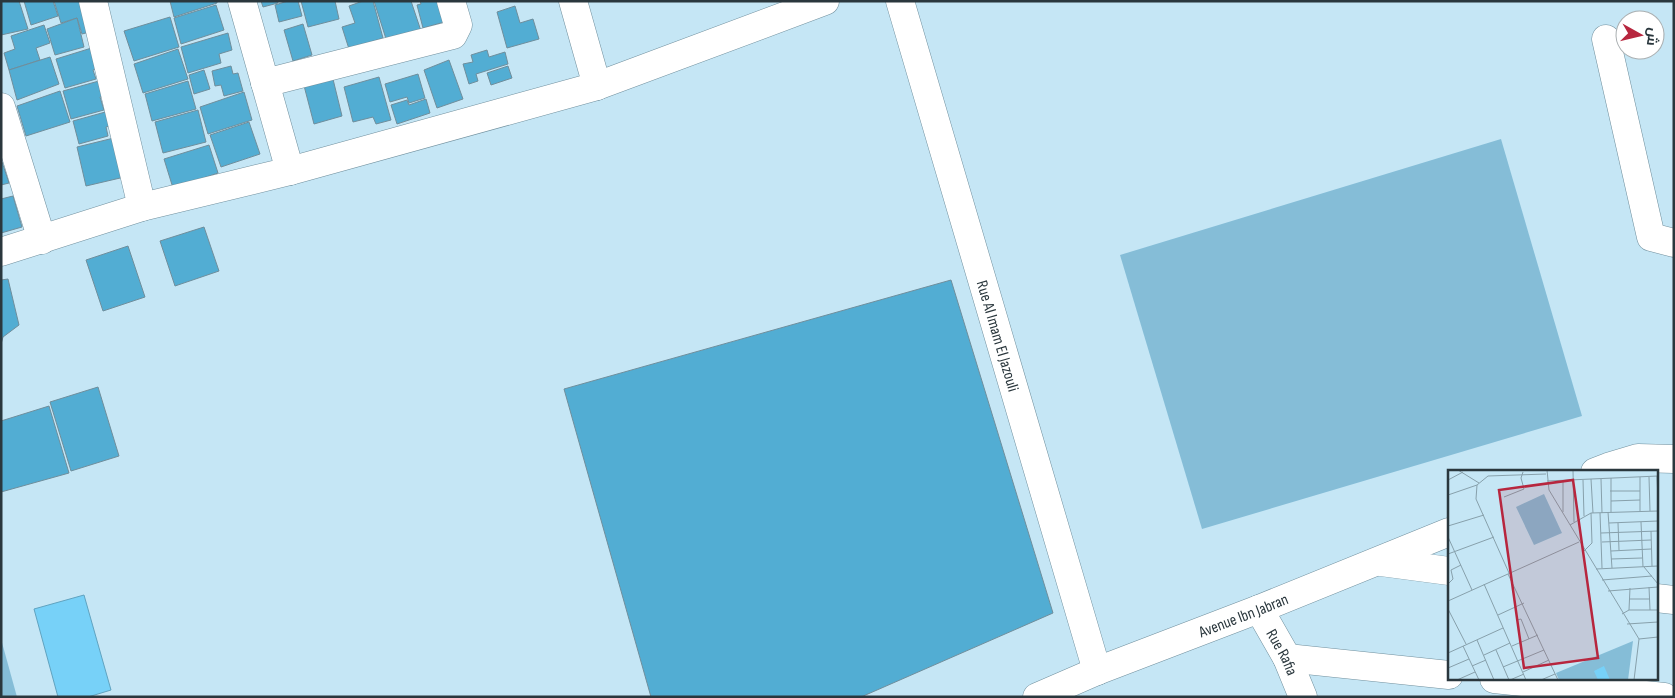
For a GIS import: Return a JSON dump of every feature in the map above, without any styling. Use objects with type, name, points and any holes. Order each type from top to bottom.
[{"type":"street","points":[[93,1],[142,207]]},
{"type":"street","points":[[242,1],[290,171]]},
{"type":"street","points":[[265,83],[453,36],[458,25],[451,1]]},
{"type":"street","points":[[573,1],[597,86]]},
{"type":"street","points":[[1,252],[142,207],[290,171],[597,86],[825,1]]},
{"type":"street","name":"Rue Al Imam El Jazouli","points":[[900,1],[1097,671]]},
{"type":"street","points":[[1606,40],[1651,237],[1674,243]]},
{"type":"street","points":[[1,107],[42,240]]},
{"type":"street","points":[[1601,470],[1638,458],[1674,459]]},
{"type":"street","name":"Avenue Ibn Jabran","points":[[1037,697],[1097,671],[1259,609],[1448,532]]},
{"type":"street","points":[[1379,561],[1448,570]]},
{"type":"street","points":[[1658,598],[1674,600]]},
{"type":"street","name":"Rue Rafia","points":[[1259,609],[1287,658],[1303,697]]},
{"type":"street","points":[[1287,658],[1448,675]]},
{"type":"street","points":[[1503,680],[1664,697]]},
{"type":"street","points":[[1673,697],[1674,691]]},
{"type":"shaded area","points":[[1501,139],[1582,416],[1202,529],[1120,255]]},
{"type":"shaded area","points":[[84,595],[111,690],[88,697],[58,697],[34,609]]},
{"type":"shaded area","points":[[1,639],[17,697],[1,697]]},
{"type":"building","points":[[1,1],[19,1],[28,29],[1,35]]},
{"type":"building","points":[[24,1],[53,1],[58,16],[31,25]]},
{"type":"building","points":[[54,1],[89,1],[97,30],[82,34],[77,18],[61,23]]},
{"type":"building","points":[[170,1],[217,1],[217,3],[174,17]]},
{"type":"building","points":[[261,1],[277,1],[278,3],[263,7]]},
{"type":"building","points":[[288,1],[298,1],[302,16],[279,22],[275,5]]},
{"type":"building","points":[[301,1],[335,1],[339,19],[308,27]]},
{"type":"building","points":[[363,1],[373,1],[383,38],[349,49],[342,27],[355,23],[349,6]]},
{"type":"building","points":[[374,1],[411,1],[421,31],[387,42]]},
{"type":"building","points":[[420,1],[450,1],[455,19],[423,28],[417,5],[421,4]]},
{"type":"building","points":[[216,5],[224,30],[181,44],[174,18]]},
{"type":"building","points":[[515,6],[520,23],[533,19],[539,39],[507,48],[497,12]]},
{"type":"building","points":[[170,17],[179,47],[134,61],[124,31]]},
{"type":"building","points":[[77,18],[84,47],[55,55],[47,29]]},
{"type":"building","points":[[303,24],[312,55],[293,61],[284,30]]},
{"type":"building","points":[[44,25],[50,43],[36,48],[40,60],[9,70],[4,53],[15,49],[11,36]]},
{"type":"building","points":[[228,33],[232,50],[219,54],[221,63],[188,73],[181,47]]},
{"type":"building","points":[[98,46],[104,66],[93,70],[96,79],[65,88],[56,59]]},
{"type":"building","points":[[178,49],[188,79],[143,93],[134,64]]},
{"type":"building","points":[[487,50],[489,57],[505,52],[508,64],[476,74],[478,81],[469,84],[463,64],[473,62],[471,55]]},
{"type":"building","points":[[50,57],[59,84],[17,100],[9,70]]},
{"type":"building","points":[[449,60],[463,99],[437,108],[424,70]]},
{"type":"building","points":[[231,66],[233,74],[238,73],[243,91],[224,96],[221,85],[215,86],[212,71]]},
{"type":"building","points":[[508,66],[512,78],[491,85],[487,73]]},
{"type":"building","points":[[204,70],[210,89],[194,94],[189,75]]},
{"type":"building","points":[[331,71],[342,116],[314,124],[302,78]]},
{"type":"building","points":[[418,74],[425,98],[409,103],[407,97],[390,102],[385,84]]},
{"type":"building","points":[[379,77],[391,120],[376,124],[373,117],[353,122],[344,87]]},
{"type":"building","points":[[106,79],[110,94],[100,97],[104,110],[71,119],[63,91]]},
{"type":"building","points":[[188,81],[196,109],[152,121],[145,94]]},
{"type":"building","points":[[60,91],[70,122],[26,136],[17,106]]},
{"type":"building","points":[[244,92],[252,120],[208,134],[200,107]]},
{"type":"building","points":[[426,99],[430,113],[397,124],[391,105],[407,100],[409,105]]},
{"type":"building","points":[[116,109],[120,123],[106,127],[108,136],[79,144],[73,121]]},
{"type":"building","points":[[198,110],[206,142],[163,153],[155,122]]},
{"type":"building","points":[[249,122],[260,154],[221,167],[210,135]]},
{"type":"building","points":[[122,136],[133,175],[86,186],[77,147]]},
{"type":"building","points":[[209,145],[218,173],[173,188],[164,159]]},
{"type":"building","points":[[1,163],[9,183],[1,185]]},
{"type":"building","points":[[13,196],[22,227],[1,233],[1,199]]},
{"type":"building","points":[[204,227],[219,271],[175,286],[160,241]]},
{"type":"building","points":[[128,246],[145,297],[103,311],[86,260]]},
{"type":"building","points":[[8,279],[19,325],[3,337],[1,344],[1,280]]},
{"type":"building","points":[[951,280],[1053,613],[861,697],[651,697],[564,389]]},
{"type":"building","points":[[98,387],[119,456],[71,471],[50,402]]},
{"type":"building","points":[[49,406],[69,473],[1,492],[1,421]]}]
